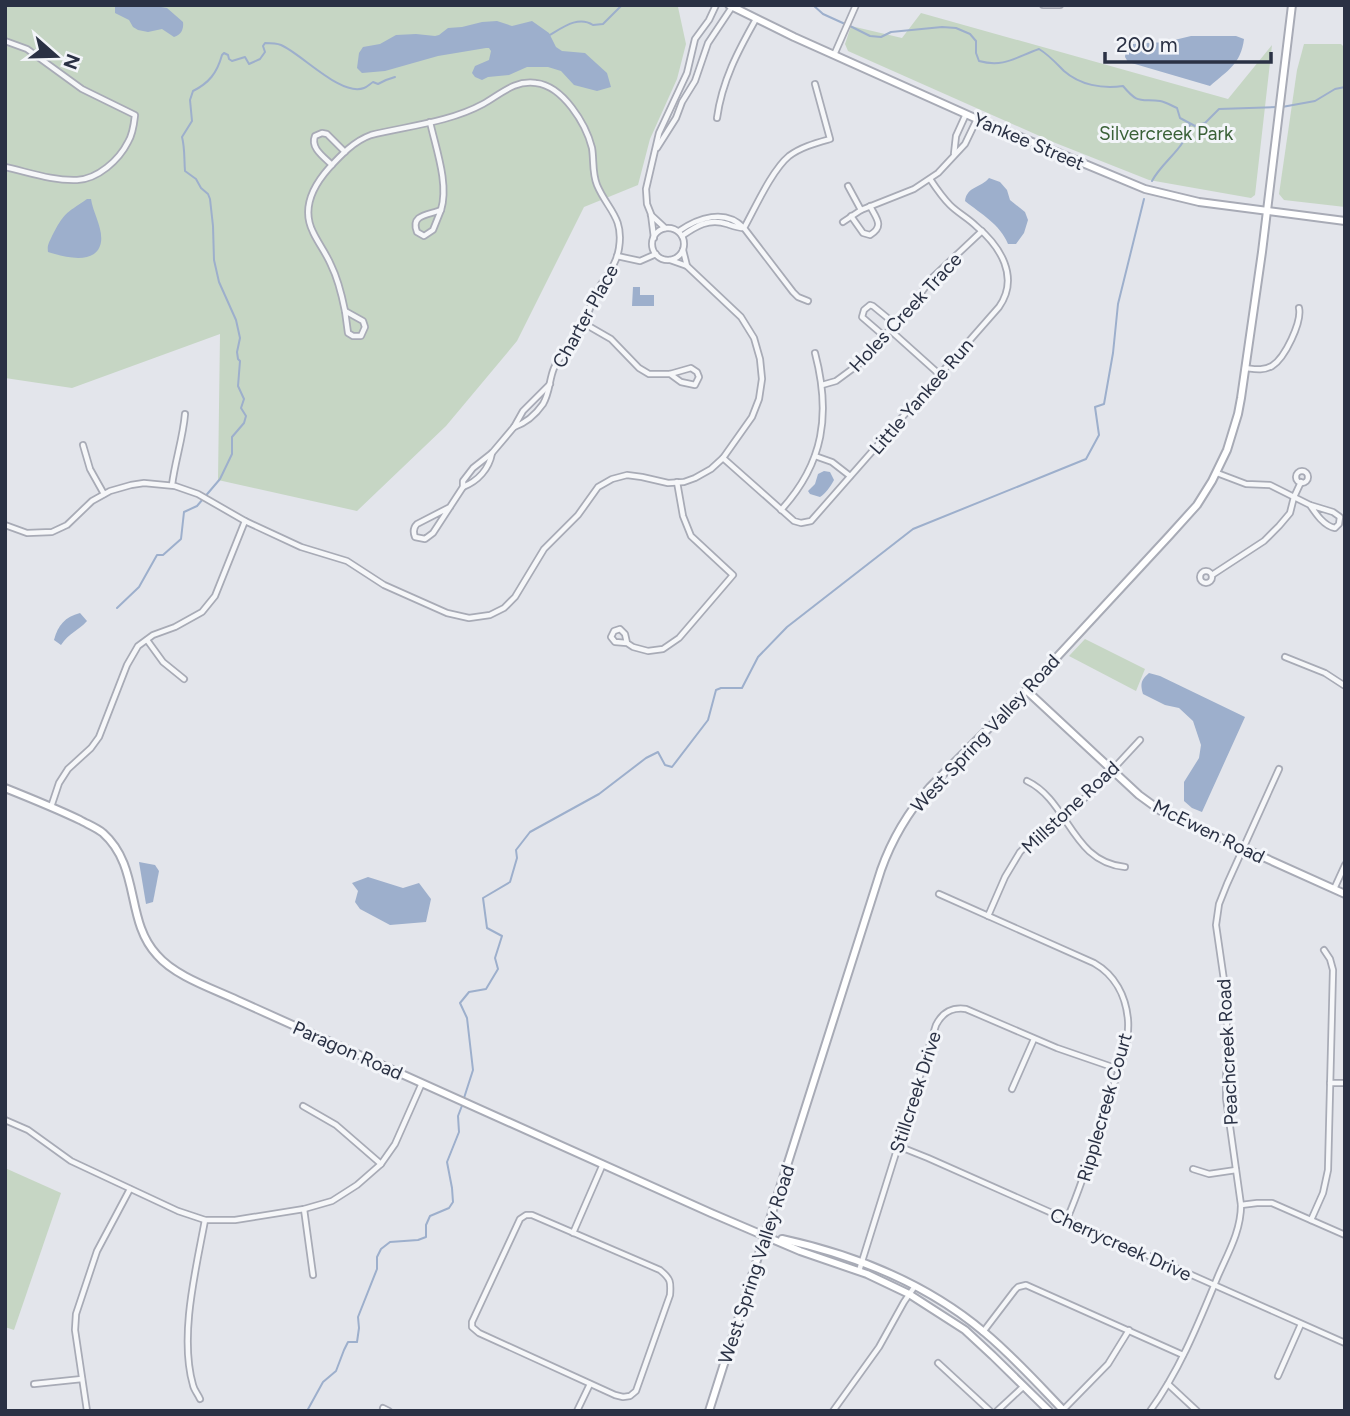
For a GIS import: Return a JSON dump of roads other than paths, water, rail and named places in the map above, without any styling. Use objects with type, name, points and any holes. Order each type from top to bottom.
[{"type":"street","points":[[5,525],[27,533],[52,532],[74,520],[104,494],[120,487],[144,483],[172,485],[198,494],[301,547],[347,561],[384,585],[447,613],[469,618],[490,615],[510,603],[544,549],[606,482],[627,475],[659,482],[677,482],[703,474],[723,458],[756,408],[761,389],[760,359],[754,338],[741,317],[687,266],[656,254],[646,189],[661,125],[687,73],[695,38],[709,20],[716,5]]},
{"type":"street","points":[[834,55],[856,5]]},
{"type":"street","points":[[1043,5],[1060,5]]},
{"type":"street","name":"West Spring Valley Road","points":[[709,1411],[881,870],[893,840],[908,814],[930,787],[1026,690],[1187,516],[1204,494],[1227,450],[1238,414],[1245,368],[1292,5]]},
{"type":"street","points":[[656,148],[676,118],[695,81],[708,43],[731,6]]},
{"type":"street","name":"Yankee Street","points":[[731,6],[966,114],[1145,189],[1183,199],[1345,221]]},
{"type":"street","points":[[717,118],[726,77],[756,19]]},
{"type":"street","points":[[5,41],[27,49],[82,89],[135,115],[129,141],[115,162],[96,174],[78,180],[53,178],[5,167]]},
{"type":"street","name":"Charter Place","points":[[345,312],[334,272],[312,230],[308,214],[313,188],[332,165],[358,141],[371,135],[471,110],[515,85],[530,82],[552,88],[568,103],[588,137],[595,179],[611,207],[619,230],[619,247],[613,268],[593,298],[585,324],[554,368],[548,393],[541,406],[530,418],[514,426]]},
{"type":"street","points":[[744,228],[779,167],[797,151],[830,139],[815,84]]},
{"type":"street","points":[[954,155],[956,136],[966,114]]},
{"type":"street","points":[[843,222],[861,210],[914,189],[930,179],[965,144],[977,118]]},
{"type":"street","points":[[430,122],[444,193],[441,210],[430,233],[424,236],[419,234],[415,227],[417,219],[441,210]]},
{"type":"street","points":[[332,165],[314,147],[315,136],[327,134],[345,152]]},
{"type":"street","name":"Little Yankee Run","points":[[723,458],[797,523],[811,521],[999,307],[1008,291],[1009,278],[1004,262],[982,231],[949,204],[930,179]]},
{"type":"street","points":[[848,186],[861,210]]},
{"type":"street","points":[[851,216],[863,233],[870,235],[879,225],[870,206]]},
{"type":"street","points":[[651,214],[665,228]]},
{"type":"street","points":[[681,234],[709,222],[744,228]]},
{"type":"street","points":[[653,238],[665,228],[672,228],[681,234],[687,266]]},
{"type":"street","points":[[744,228],[793,292],[808,301]]},
{"type":"street","name":"Holes Creek Trace","points":[[822,385],[836,382],[852,370],[914,303],[931,279],[982,231]]},
{"type":"street","points":[[669,260],[677,257],[683,250]]},
{"type":"street","points":[[617,256],[640,261],[656,254]]},
{"type":"street","points":[[884,336],[862,317],[864,310],[870,305],[873,306],[895,324]]},
{"type":"street","points":[[1245,368],[1264,369],[1279,361],[1300,318],[1299,308]]},
{"type":"street","points":[[345,312],[363,321],[365,330],[361,335],[356,337],[348,333],[345,312]]},
{"type":"street","points":[[585,324],[611,339],[644,372],[670,374],[691,368],[699,377],[695,385],[670,374]]},
{"type":"street","points":[[890,330],[939,374]]},
{"type":"street","points":[[781,510],[801,484],[815,456],[823,424],[822,385],[815,353]]},
{"type":"street","name":"Charter Place","points":[[463,487],[463,481],[473,468],[492,453],[523,411],[550,383]]},
{"type":"street","points":[[172,485],[185,414]]},
{"type":"street","points":[[83,445],[90,469],[104,494]]},
{"type":"street","name":"Charter Place","points":[[450,507],[417,524],[413,532],[415,537],[429,537],[450,507],[463,487],[485,470],[491,461],[492,453]]},
{"type":"street","points":[[815,456],[832,462],[850,476]]},
{"type":"street","points":[[1217,472],[1246,484],[1270,485],[1310,505],[1337,513],[1340,517],[1339,524],[1331,528],[1310,505]]},
{"type":"street","points":[[627,643],[648,651],[663,649],[679,638],[733,575],[691,536],[685,525],[677,482]]},
{"type":"street","points":[[1212,575],[1264,541],[1279,526],[1290,513],[1301,482]]},
{"type":"street","points":[[51,807],[59,783],[68,769],[99,737],[127,665],[138,646],[153,635],[175,627],[202,612],[215,596],[245,520]]},
{"type":"street","points":[[146,640],[163,662],[184,679]]},
{"type":"street","points":[[1285,657],[1325,673],[1345,686]]},
{"type":"street","name":"McEwen Road","points":[[1026,690],[1139,796],[1161,811],[1345,894]]},
{"type":"street","name":"Millstone Road","points":[[988,916],[1005,877],[1020,852],[1040,832],[1090,794],[1140,740]]},
{"type":"street","name":"Peachcreek Road","points":[[1150,1411],[1184,1354],[1238,1230],[1241,1205],[1226,1098],[1226,986],[1216,925],[1219,904],[1279,769]]},
{"type":"street","points":[[1027,781],[1042,791],[1093,856],[1111,865],[1125,867]]},
{"type":"street","name":"Paragon Road","points":[[5,788],[87,823],[103,833],[120,854],[129,874],[136,910],[146,938],[155,954],[169,966],[237,1000],[603,1164],[800,1251],[859,1271],[909,1294],[965,1330],[1049,1411]]},
{"type":"street","points":[[1334,889],[1345,865]]},
{"type":"street","name":"Ripplecreek Court","points":[[939,894],[1094,963],[1114,980],[1123,998],[1128,1018],[1126,1044],[1083,1182],[1067,1219]]},
{"type":"street","points":[[1311,1220],[1323,1193],[1327,1175],[1333,970],[1324,950]]},
{"type":"street","name":"Stillcreek Drive","points":[[859,1271],[936,1025],[946,1012],[957,1008],[966,1009],[1066,1052],[1118,1069]]},
{"type":"street","points":[[1012,1089],[1034,1039]]},
{"type":"street","points":[[5,1120],[28,1130],[71,1161],[178,1212],[205,1220],[235,1220],[304,1209],[332,1201],[357,1185],[381,1164],[395,1144],[422,1083]]},
{"type":"street","points":[[1330,1083],[1345,1083]]},
{"type":"street","points":[[303,1106],[336,1125],[381,1164]]},
{"type":"street","name":"Cherrycreek Drive","points":[[898,1146],[1345,1343]]},
{"type":"street","points":[[573,1233],[603,1164]]},
{"type":"street","points":[[1193,1169],[1209,1174],[1236,1170]]},
{"type":"street","points":[[87,1411],[75,1330],[77,1308],[97,1251],[130,1189]]},
{"type":"street","points":[[1241,1205],[1272,1203],[1345,1235]]},
{"type":"street","points":[[304,1209],[313,1275]]},
{"type":"street","points":[[532,1215],[573,1233],[660,1270],[671,1282],[670,1295],[636,1391],[630,1396],[623,1397],[590,1384],[472,1327],[520,1219],[532,1215]]},
{"type":"street","points":[[201,1399],[193,1387],[188,1338],[191,1298],[205,1220]]},
{"type":"street","name":"Paragon Road","points":[[766,1236],[808,1245],[879,1268],[952,1307],[1000,1346],[1064,1410]]},
{"type":"street","points":[[833,1411],[879,1347],[915,1286]]},
{"type":"street","points":[[984,1332],[1015,1290],[1026,1286],[1184,1354]]},
{"type":"street","points":[[1278,1376],[1301,1324]]},
{"type":"street","points":[[1064,1410],[1108,1364],[1129,1330]]},
{"type":"street","points":[[938,1363],[990,1411]]},
{"type":"street","points":[[34,1384],[82,1379]]},
{"type":"street","points":[[577,1411],[590,1384]]},
{"type":"street","points":[[1168,1384],[1197,1411]]},
{"type":"street","points":[[998,1411],[1024,1385]]},
{"type":"water","points":[[115,5],[167,8],[183,22],[182,29],[174,37],[162,29],[148,32],[138,30],[129,20],[115,13]]},
{"type":"water","points":[[497,21],[512,26],[532,21],[549,33],[556,47],[562,51],[585,53],[607,73],[611,87],[597,91],[574,85],[561,71],[548,67],[527,67],[509,75],[482,80],[472,73],[475,66],[489,60],[489,48],[438,56],[385,71],[362,73],[357,68],[359,53],[363,47],[380,44],[396,35],[435,36],[448,28]]},
{"type":"water","points":[[1191,36],[1236,36],[1244,39],[1236,61],[1210,86],[1128,62],[1125,57],[1126,49],[1133,44],[1166,42]]},
{"type":"water","points":[[989,178],[1000,182],[1007,190],[1010,200],[1025,212],[1028,220],[1024,233],[1016,244],[1008,244],[995,225],[965,201],[968,192]]},
{"type":"water","points":[[87,199],[91,199],[101,231],[98,250],[87,257],[79,258],[48,252],[49,242],[63,218]]},
{"type":"water","points":[[633,287],[640,287],[640,295],[654,295],[654,306],[632,306]]},
{"type":"water","points":[[830,472],[833,482],[820,497],[810,494],[808,491],[815,484],[818,474]]},
{"type":"water","points":[[80,613],[87,621],[61,645],[54,640],[63,622]]},
{"type":"water","points":[[1149,673],[1245,717],[1202,812],[1184,801],[1184,782],[1199,758],[1201,745],[1193,721],[1179,708],[1165,705],[1143,694],[1142,682]]},
{"type":"water","points":[[139,862],[155,865],[159,871],[153,902],[146,904]]},
{"type":"water","points":[[368,877],[403,888],[419,883],[431,899],[426,922],[390,925],[360,909],[355,902],[358,891],[352,883]]},
{"type":"waterway","points":[[548,36],[576,22],[603,24],[622,5]]},
{"type":"waterway","points":[[813,5],[823,14],[845,24]]},
{"type":"waterway","points":[[850,26],[870,36],[881,37],[891,32],[956,28],[970,34],[976,41],[979,61],[988,63],[1010,61],[1039,49],[1077,80],[1099,86],[1123,86],[1139,100],[1160,101],[1177,108],[1180,118],[1195,126],[1205,123],[1219,109],[1277,107]]},
{"type":"waterway","points":[[117,608],[139,587],[157,555],[163,555],[181,539],[184,512],[197,506],[220,479],[232,454],[232,437],[244,423],[246,416],[241,408],[244,399],[238,386],[240,361],[237,352],[240,338],[236,320],[219,282],[214,260],[210,199],[196,179],[185,171],[182,137],[192,121],[190,100],[193,91],[212,77],[224,53],[232,61],[245,57],[249,64],[260,59],[265,52],[265,43],[281,45],[333,81],[355,89],[395,77]]},
{"type":"waterway","points":[[1282,107],[1315,101],[1335,89],[1345,87]]},
{"type":"waterway","points":[[1152,181],[1183,142],[1183,132],[1190,125]]},
{"type":"waterway","points":[[464,1098],[473,1070],[467,1018],[460,1003],[469,992],[486,989],[498,969],[495,958],[502,936],[487,928],[483,898],[510,882],[517,858],[516,850],[530,832],[599,794],[658,752],[665,765],[672,767],[708,720],[716,690],[742,688],[758,657],[787,627],[913,529],[1086,459],[1099,435],[1095,407],[1104,404],[1118,304],[1144,199]]},
{"type":"waterway","points":[[307,1411],[323,1382],[336,1371],[348,1342],[357,1342],[358,1317],[377,1269],[377,1257],[381,1249],[390,1242],[426,1237],[426,1225],[430,1216],[449,1208],[453,1202],[447,1162],[459,1132],[458,1116],[463,1103]]},
{"type":"park label","name":"Silvercreek Park","points":[[1166,133]]}]
